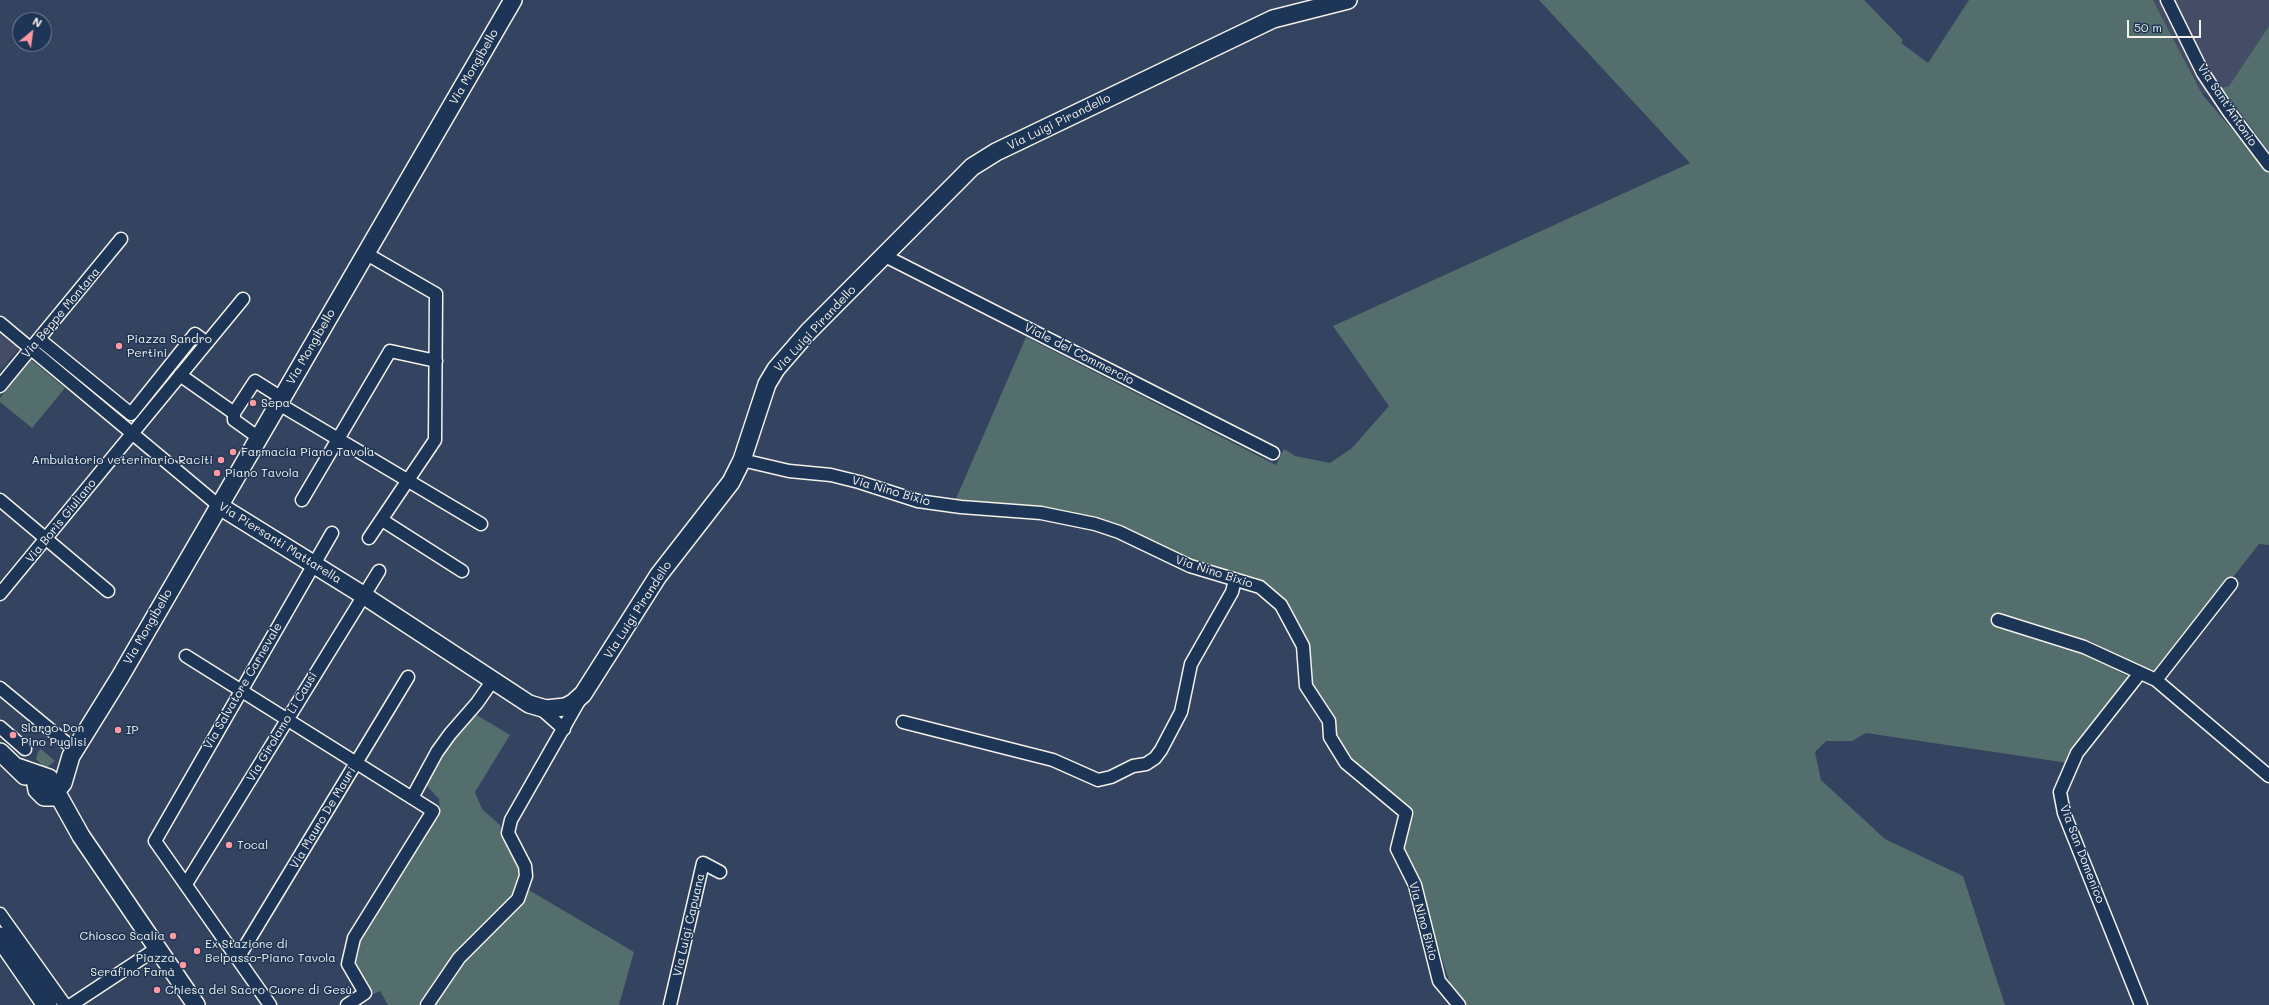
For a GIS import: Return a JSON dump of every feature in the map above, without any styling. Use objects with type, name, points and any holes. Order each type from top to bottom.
[{"type":"main road","points":[[0,937],[47,1005]]},
{"type":"main road","points":[[0,959],[29,1002]]},
{"type":"street","name":"Via Mongibello","points":[[73,753],[120,677],[218,505],[259,438],[513,0]]},
{"type":"street","name":"Via Luigi Pirandello","points":[[427,1005],[459,958],[518,899],[523,888],[525,866],[508,833],[510,820],[583,694],[658,576],[731,482],[742,460],[767,384],[776,369],[808,332],[885,256],[972,166],[996,152],[1273,19],[1348,0]]},
{"type":"street","name":"Via Sant'Antonio","points":[[2167,0],[2203,73],[2229,112],[2269,165]]},
{"type":"street","name":"Via Beppe Montana","points":[[0,386],[121,239]]},
{"type":"street","points":[[365,253],[436,294],[434,440],[370,538]]},
{"type":"street","name":"Viale del Commercio","points":[[885,256],[1273,453]]},
{"type":"street","name":"Via Boris Giuliano","points":[[0,594],[243,298]]},
{"type":"street","name":"Via Piersanti Mattarella","points":[[0,323],[133,432],[218,505],[363,595],[529,704],[546,709],[565,707],[583,694]]},
{"type":"street","points":[[39,339],[131,414],[195,334],[207,343]]},
{"type":"street","points":[[302,500],[390,350],[436,361]]},
{"type":"street","points":[[180,375],[234,413]]},
{"type":"street","points":[[259,438],[234,420],[234,413],[255,381],[280,401],[338,440],[482,524]]},
{"type":"street","name":"Via Nino Bixio","points":[[742,460],[775,468],[831,475],[859,482],[918,501],[961,507],[1041,513],[1095,524],[1119,532],[1176,561],[1260,587],[1280,605],[1303,646],[1306,686],[1329,720],[1330,737],[1346,763],[1406,813],[1397,849],[1416,885],[1439,981],[1447,988],[1458,1005]]},
{"type":"street","points":[[0,500],[108,590]]},
{"type":"street","points":[[382,520],[462,572]]},
{"type":"street","name":"Via Salvatore Carnevale","points":[[186,884],[155,841],[240,690],[332,532]]},
{"type":"street","name":"Via Girolamo Li Causi","points":[[186,884],[286,719],[379,571]]},
{"type":"street","points":[[903,722],[1053,760],[1098,780],[1111,777],[1133,766],[1146,764],[1161,750],[1181,712],[1191,664],[1232,592],[1235,580]]},
{"type":"street","points":[[2156,680],[2231,584]]},
{"type":"street","points":[[1998,620],[2084,647],[2156,680],[2269,776]]},
{"type":"street","points":[[186,656],[433,810],[354,938],[348,964],[365,993],[346,1005]]},
{"type":"street","name":"Via San Domenico","points":[[2140,673],[2077,753],[2060,792],[2064,813],[2141,1005]]},
{"type":"street","name":"Via Mauro De Mauri","points":[[238,958],[408,677]]},
{"type":"street","points":[[412,798],[437,752],[478,704],[493,680]]},
{"type":"street","points":[[0,688],[73,753],[47,787]]},
{"type":"street","points":[[538,707],[564,729]]},
{"type":"street","points":[[0,728],[25,749]]},
{"type":"street","points":[[0,752],[17,767],[47,787],[156,949],[196,1005]]},
{"type":"street","name":"Via Luigi Capuana","points":[[670,1005],[703,863],[720,872]]},
{"type":"street","points":[[186,884],[270,1005]]},
{"type":"street","points":[[0,914],[65,1005]]},
{"type":"street","points":[[71,1005],[156,949]]},
{"type":"shaded area","points":[[2153,0],[2269,0],[2269,26],[2229,86],[2202,94]]},
{"type":"shaded area","points":[[0,332],[19,347],[0,370]]},
{"type":"green space","points":[[1539,0],[1864,0],[1903,40],[1901,43],[1928,63],[1969,0],[2153,0],[2202,94],[2269,173],[2269,545],[2259,544],[2157,674],[2090,641],[1994,613],[1990,622],[2080,651],[2129,677],[2068,763],[1866,733],[1852,741],[1826,741],[1815,752],[1821,780],[1885,839],[1963,876],[2005,1005],[1464,1005],[1450,984],[1419,885],[1402,851],[1414,812],[1357,768],[1336,741],[1311,688],[1286,606],[1260,580],[1203,566],[1091,517],[955,501],[1026,337],[1276,465],[1284,449],[1295,456],[1330,463],[1352,448],[1389,406],[1333,326],[1690,163]]},
{"type":"green space","points":[[2269,26],[2269,152],[2222,88],[2229,86]]},
{"type":"green space","points":[[31,360],[65,388],[32,428],[0,402],[0,398]]},
{"type":"green space","points":[[475,714],[510,735],[475,792],[482,809],[500,825],[505,840],[517,859],[519,882],[513,899],[438,978],[421,1005],[388,1005],[380,991],[374,994],[355,963],[359,953],[360,938],[386,893],[420,845],[440,812],[439,799],[427,786],[429,775],[452,739]]},
{"type":"green space","points":[[41,749],[55,761],[46,768],[42,769],[42,765],[36,759],[38,752]]},
{"type":"green space","points":[[527,889],[634,952],[619,1005],[433,1005],[469,953]]},
{"type":"place","name":"Piazza Sandro Pertini","points":[[119,346]]},
{"type":"place","name":"Sepa","points":[[253,403]]},
{"type":"place","name":"Farmacia Piano Tavola","points":[[233,452]]},
{"type":"place","name":"Ambulatorio veterinario Raciti","points":[[221,460]]},
{"type":"place","name":"Piano Tavola","points":[[217,473]]},
{"type":"place","name":"IP","points":[[118,730]]},
{"type":"place","name":"Slargo Don Pino Puglisi","points":[[13,735]]},
{"type":"place","name":"Tocal","points":[[229,845]]},
{"type":"place","name":"Chiosco Scalia","points":[[173,936]]},
{"type":"place","name":"Ex Stazione di Belpasso-Piano Tavola","points":[[197,951]]},
{"type":"place","name":"Piazza Serafino Famà","points":[[183,965]]},
{"type":"place","name":"Chiesa del Sacro Cuore di Gesù","points":[[157,990]]}]
